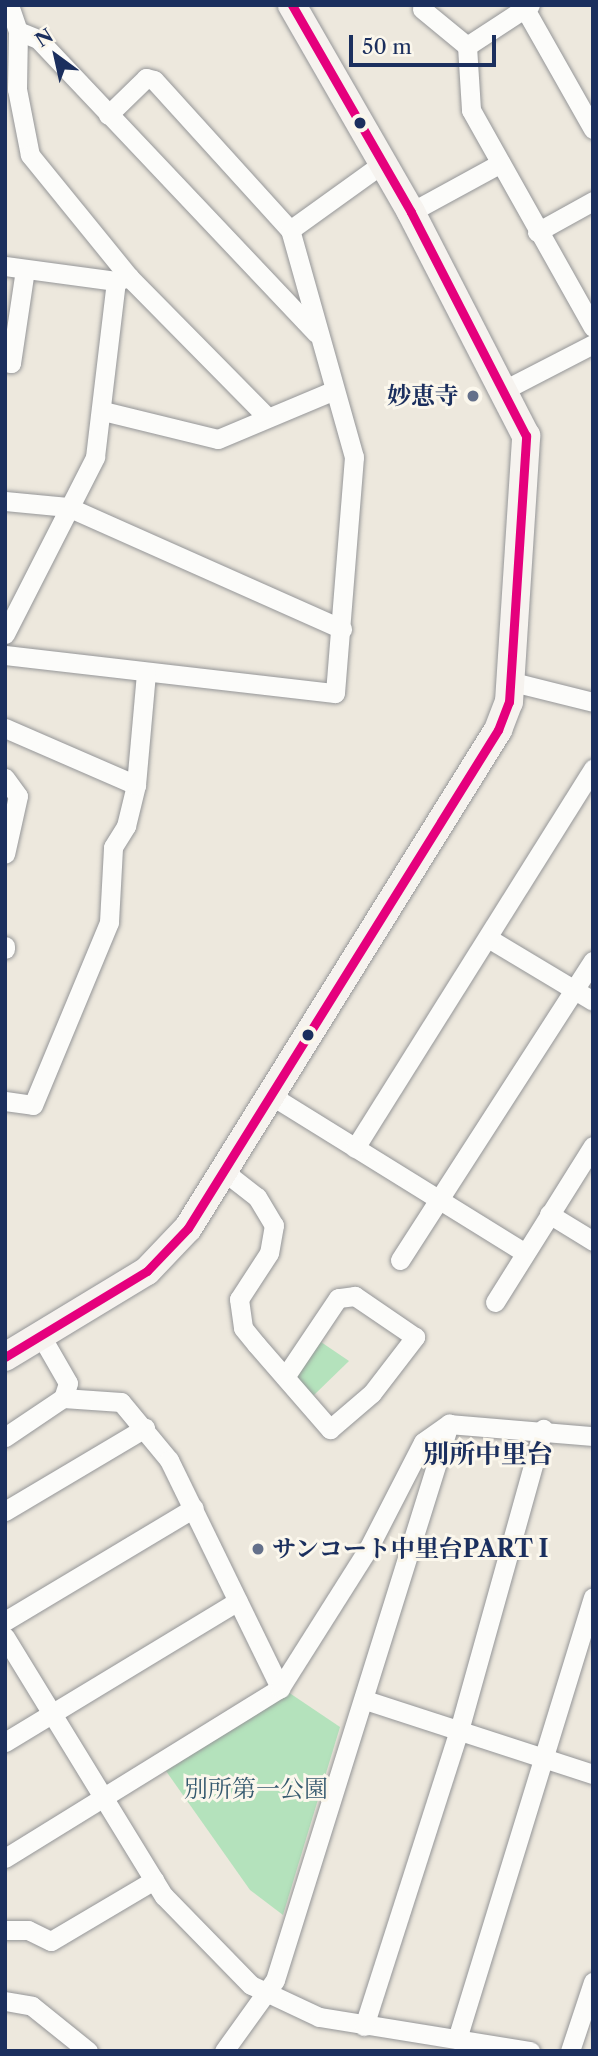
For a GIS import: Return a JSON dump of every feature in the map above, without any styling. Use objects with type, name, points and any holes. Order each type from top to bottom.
[{"type":"street","points":[[9,5],[18,31],[17,89],[30,155],[123,279],[267,417]]},
{"type":"street","points":[[5,1357],[164,1257],[226,1172],[498,730],[513,682],[528,446],[504,390],[411,212],[292,5]]},
{"type":"street","points":[[467,47],[528,7],[593,129]]},
{"type":"street","points":[[422,9],[467,47],[471,110],[537,232],[593,327]]},
{"type":"street","points":[[18,31],[38,39],[316,333]]},
{"type":"street","points":[[5,655],[146,674],[335,693],[354,457],[332,391],[290,230],[155,80],[146,78],[108,115]]},
{"type":"street","points":[[411,212],[501,163]]},
{"type":"street","points":[[290,230],[382,164]]},
{"type":"street","points":[[537,232],[593,201]]},
{"type":"street","points":[[5,266],[123,279]]},
{"type":"street","points":[[5,362],[11,363],[25,269]]},
{"type":"street","points":[[5,634],[95,457],[123,279]]},
{"type":"street","points":[[504,390],[593,344]]},
{"type":"street","points":[[103,411],[218,439],[332,391]]},
{"type":"street","points":[[5,501],[68,507],[342,629]]},
{"type":"street","points":[[5,1101],[33,1105],[60,1048],[109,922],[113,846],[126,826],[136,785],[146,674]]},
{"type":"street","points":[[513,682],[593,702]]},
{"type":"street","points":[[5,728],[136,785]]},
{"type":"street","points":[[355,1148],[593,769]]},
{"type":"street","points":[[5,778],[18,796],[5,854]]},
{"type":"street","points":[[488,938],[593,1001]]},
{"type":"street","points":[[400,1260],[593,961]]},
{"type":"street","points":[[272,1096],[525,1253]]},
{"type":"street","points":[[495,1302],[593,1146]]},
{"type":"street","points":[[226,1172],[257,1197],[274,1225],[269,1253],[239,1299],[238,1314],[285,1377],[330,1429],[372,1393],[415,1337],[355,1296],[338,1298],[285,1377]]},
{"type":"street","points":[[549,1214],[593,1241]]},
{"type":"street","points":[[41,1336],[68,1383],[63,1398]]},
{"type":"street","points":[[5,1437],[63,1398],[111,1397],[145,1427],[194,1508],[280,1688]]},
{"type":"street","points":[[224,2051],[268,1996],[365,1700],[449,1424]]},
{"type":"street","points":[[5,1858],[280,1688],[368,1549],[423,1442],[449,1424],[543,1429],[593,1436]]},
{"type":"street","points":[[5,1511],[145,1427]]},
{"type":"street","points":[[364,2026],[458,1734],[543,1429]]},
{"type":"street","points":[[5,1621],[194,1508]]},
{"type":"street","points":[[457,2039],[593,1597]]},
{"type":"street","points":[[5,1742],[239,1601]]},
{"type":"street","points":[[5,1637],[154,1880],[209,1949],[268,1996],[319,2018],[530,2051]]},
{"type":"street","points":[[365,1700],[458,1734],[544,1757],[593,1774]]},
{"type":"street","points":[[5,1930],[28,1930],[51,1941],[154,1880]]},
{"type":"street","points":[[570,2051],[593,1982]]},
{"type":"street","points":[[5,2001],[32,2006],[88,2051]]},
{"type":"green space","points":[[321,1342],[349,1361],[313,1396],[295,1376]]},
{"type":"green space","name":"別所第一公園","points":[[288,1692],[340,1727],[283,1915],[250,1890],[166,1771]]},
{"type":"transit line","points":[[5,1357],[147,1271],[188,1228],[498,730],[509,702],[526,436],[411,212],[292,5]]},
{"type":"place","name":"妙恵寺","points":[[473,396]]},
{"type":"place","name":"サンコート中里台PART I","points":[[258,1549]]},
{"type":"district","name":"別所中里台","points":[[488,1455]]}]
